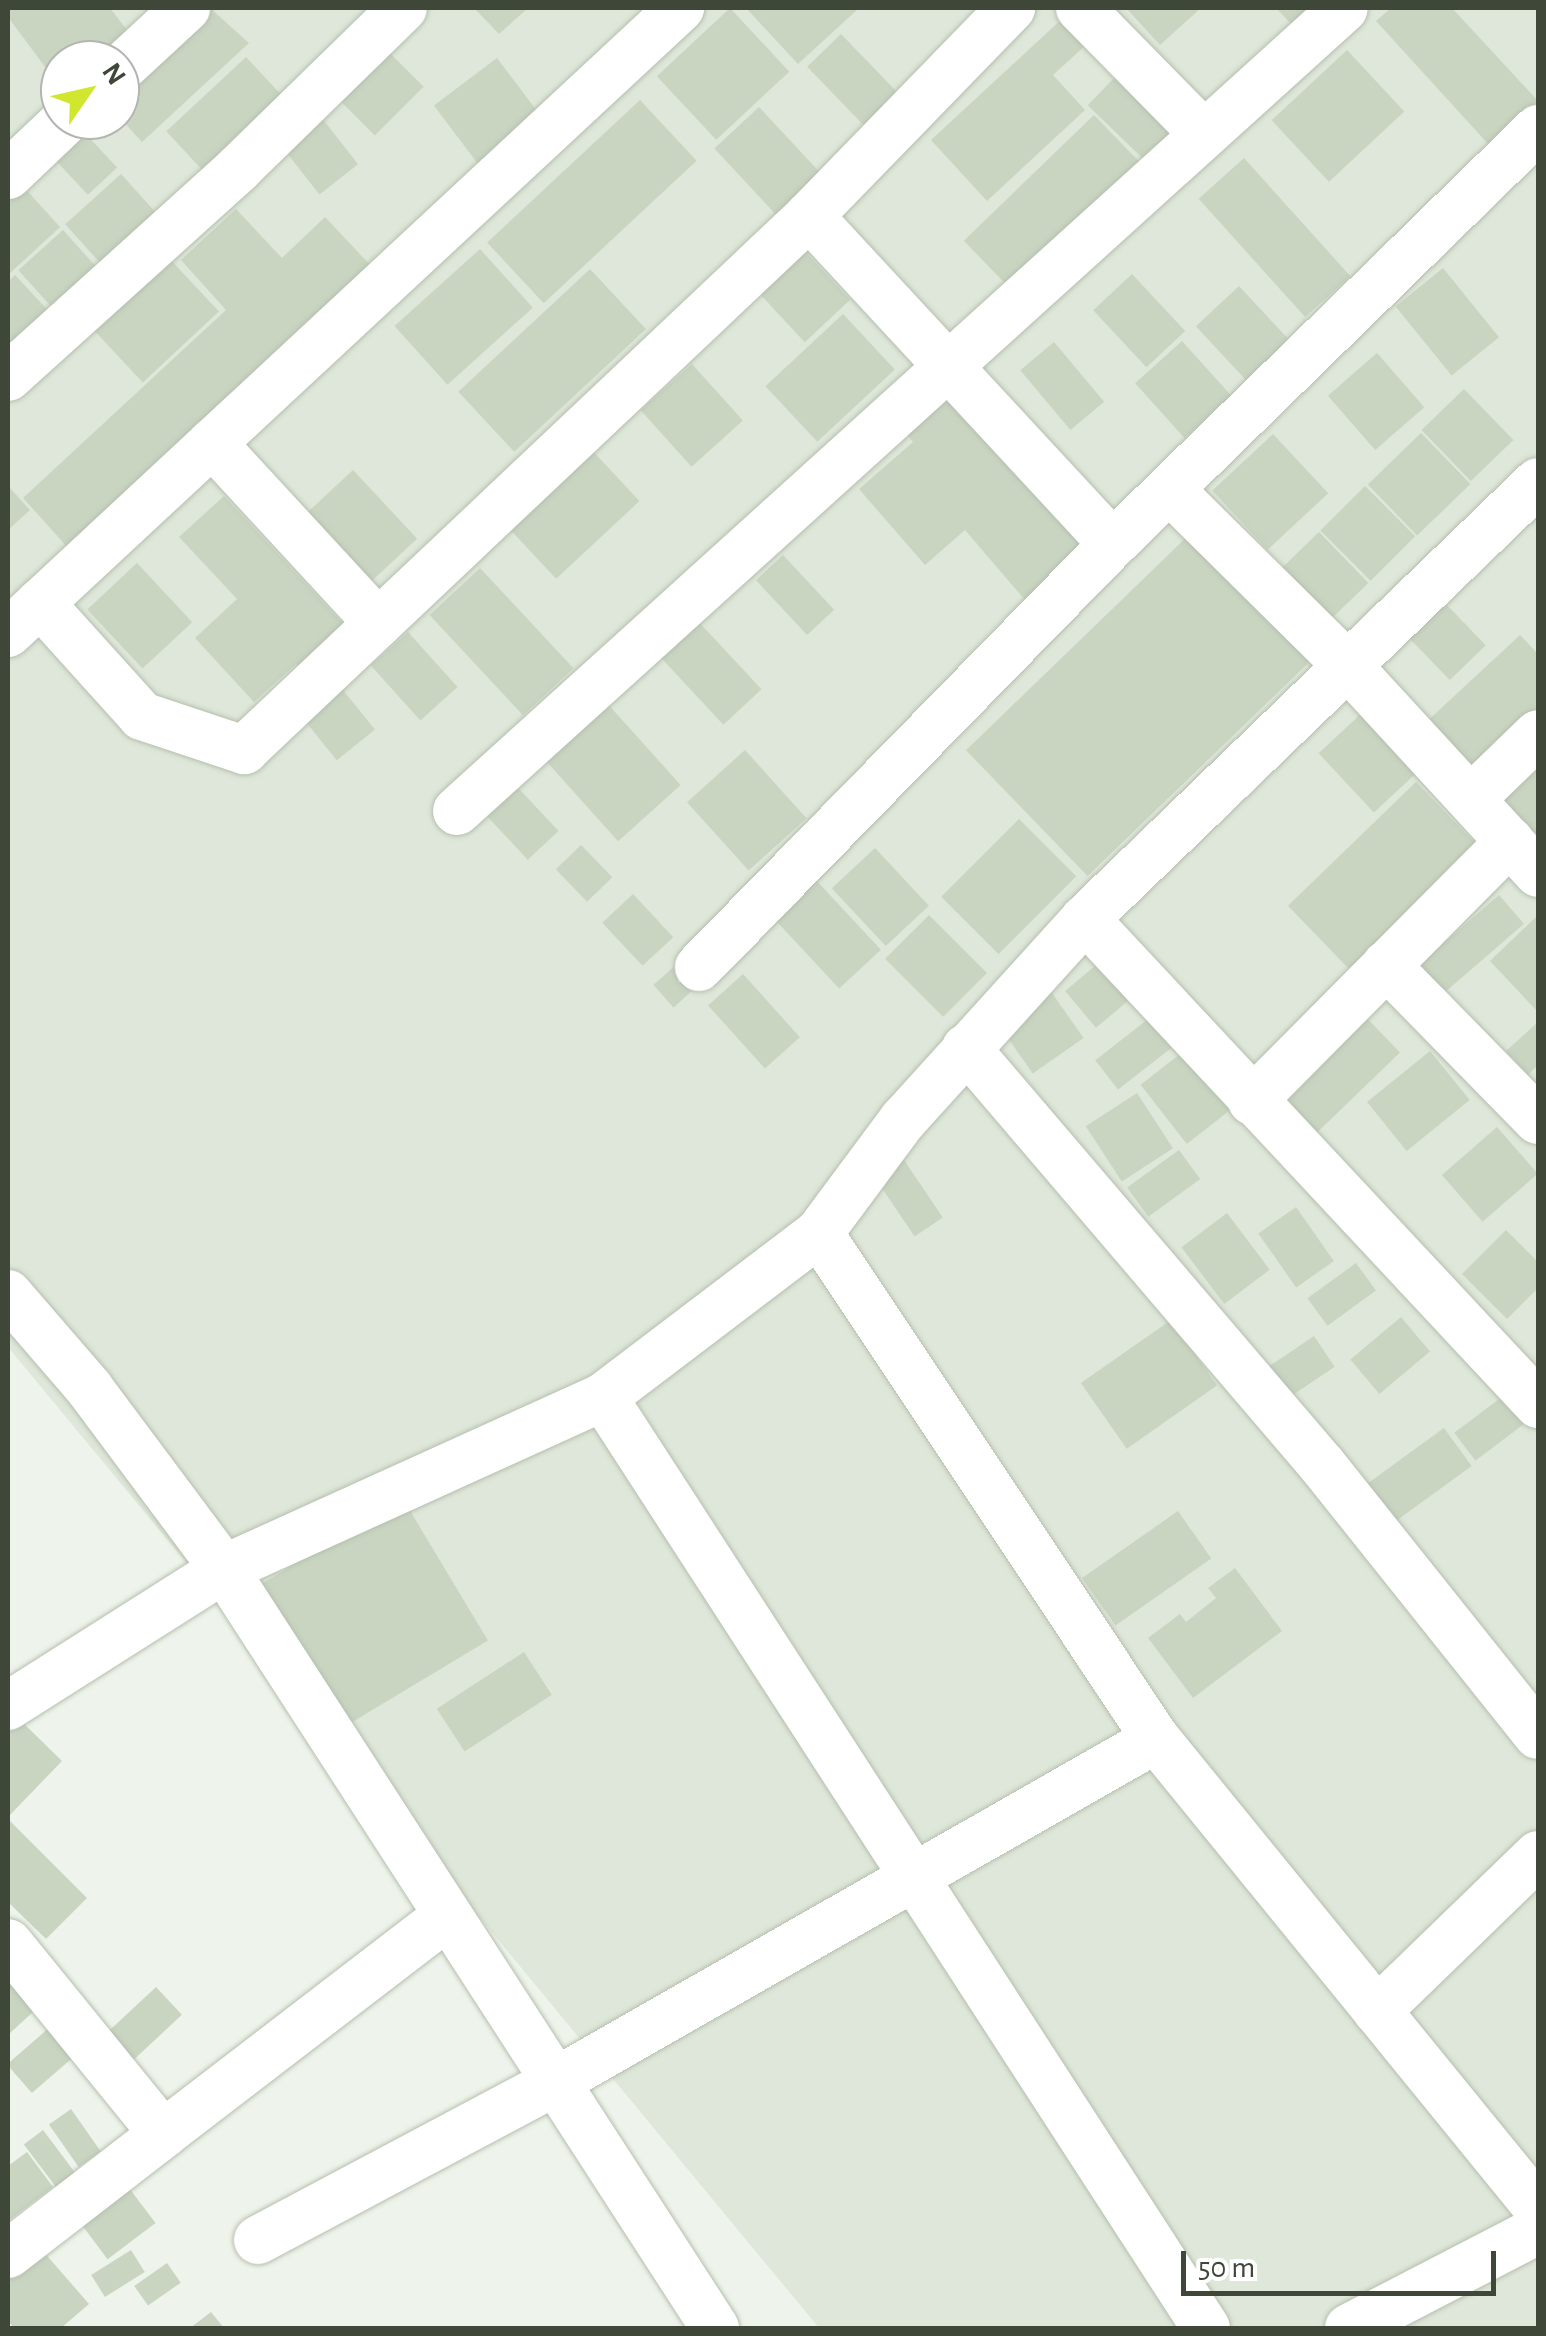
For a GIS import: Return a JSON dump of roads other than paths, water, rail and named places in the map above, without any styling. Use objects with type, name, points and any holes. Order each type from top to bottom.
[{"type":"street","points":[[140,51],[186,8]]},
{"type":"street","points":[[8,377],[239,168],[403,8]]},
{"type":"street","points":[[650,18],[212,444],[24,618],[142,716],[244,750],[808,216],[1011,8]]},
{"type":"street","points":[[1080,8],[1202,132]]},
{"type":"street","points":[[457,811],[953,367],[1202,132],[1344,8]]},
{"type":"street","points":[[699,967],[1113,544],[1538,129]]},
{"type":"street","points":[[8,175],[45,140]]},
{"type":"street","points":[[808,216],[953,367],[1113,544]]},
{"type":"street","points":[[212,444],[378,623]]},
{"type":"street","points":[[13,1691],[224,1569],[603,1397],[819,1233],[966,1048],[1086,918],[1538,482]]},
{"type":"street","points":[[1170,491],[1346,664],[1524,857],[1386,965],[1252,1100]]},
{"type":"street","points":[[1472,799],[1538,734]]},
{"type":"street","points":[[1086,918],[1538,1404]]},
{"type":"street","points":[[1386,965],[1538,1120]]},
{"type":"street","points":[[966,1048],[1323,1466],[1538,1735]]},
{"type":"street","points":[[819,1233],[1156,1739],[1538,2208]]},
{"type":"street","points":[[8,1294],[88,1388],[224,1569],[445,1918],[716,2328]]},
{"type":"street","points":[[603,1397],[1206,2328]]},
{"type":"street","points":[[258,2240],[553,2083],[1156,1739]]},
{"type":"street","points":[[1377,2011],[1538,1855]]},
{"type":"street","points":[[8,2254],[445,1918]]},
{"type":"street","points":[[8,1943],[163,2134]]},
{"type":"street","points":[[1349,2328],[1538,2230]]}]
